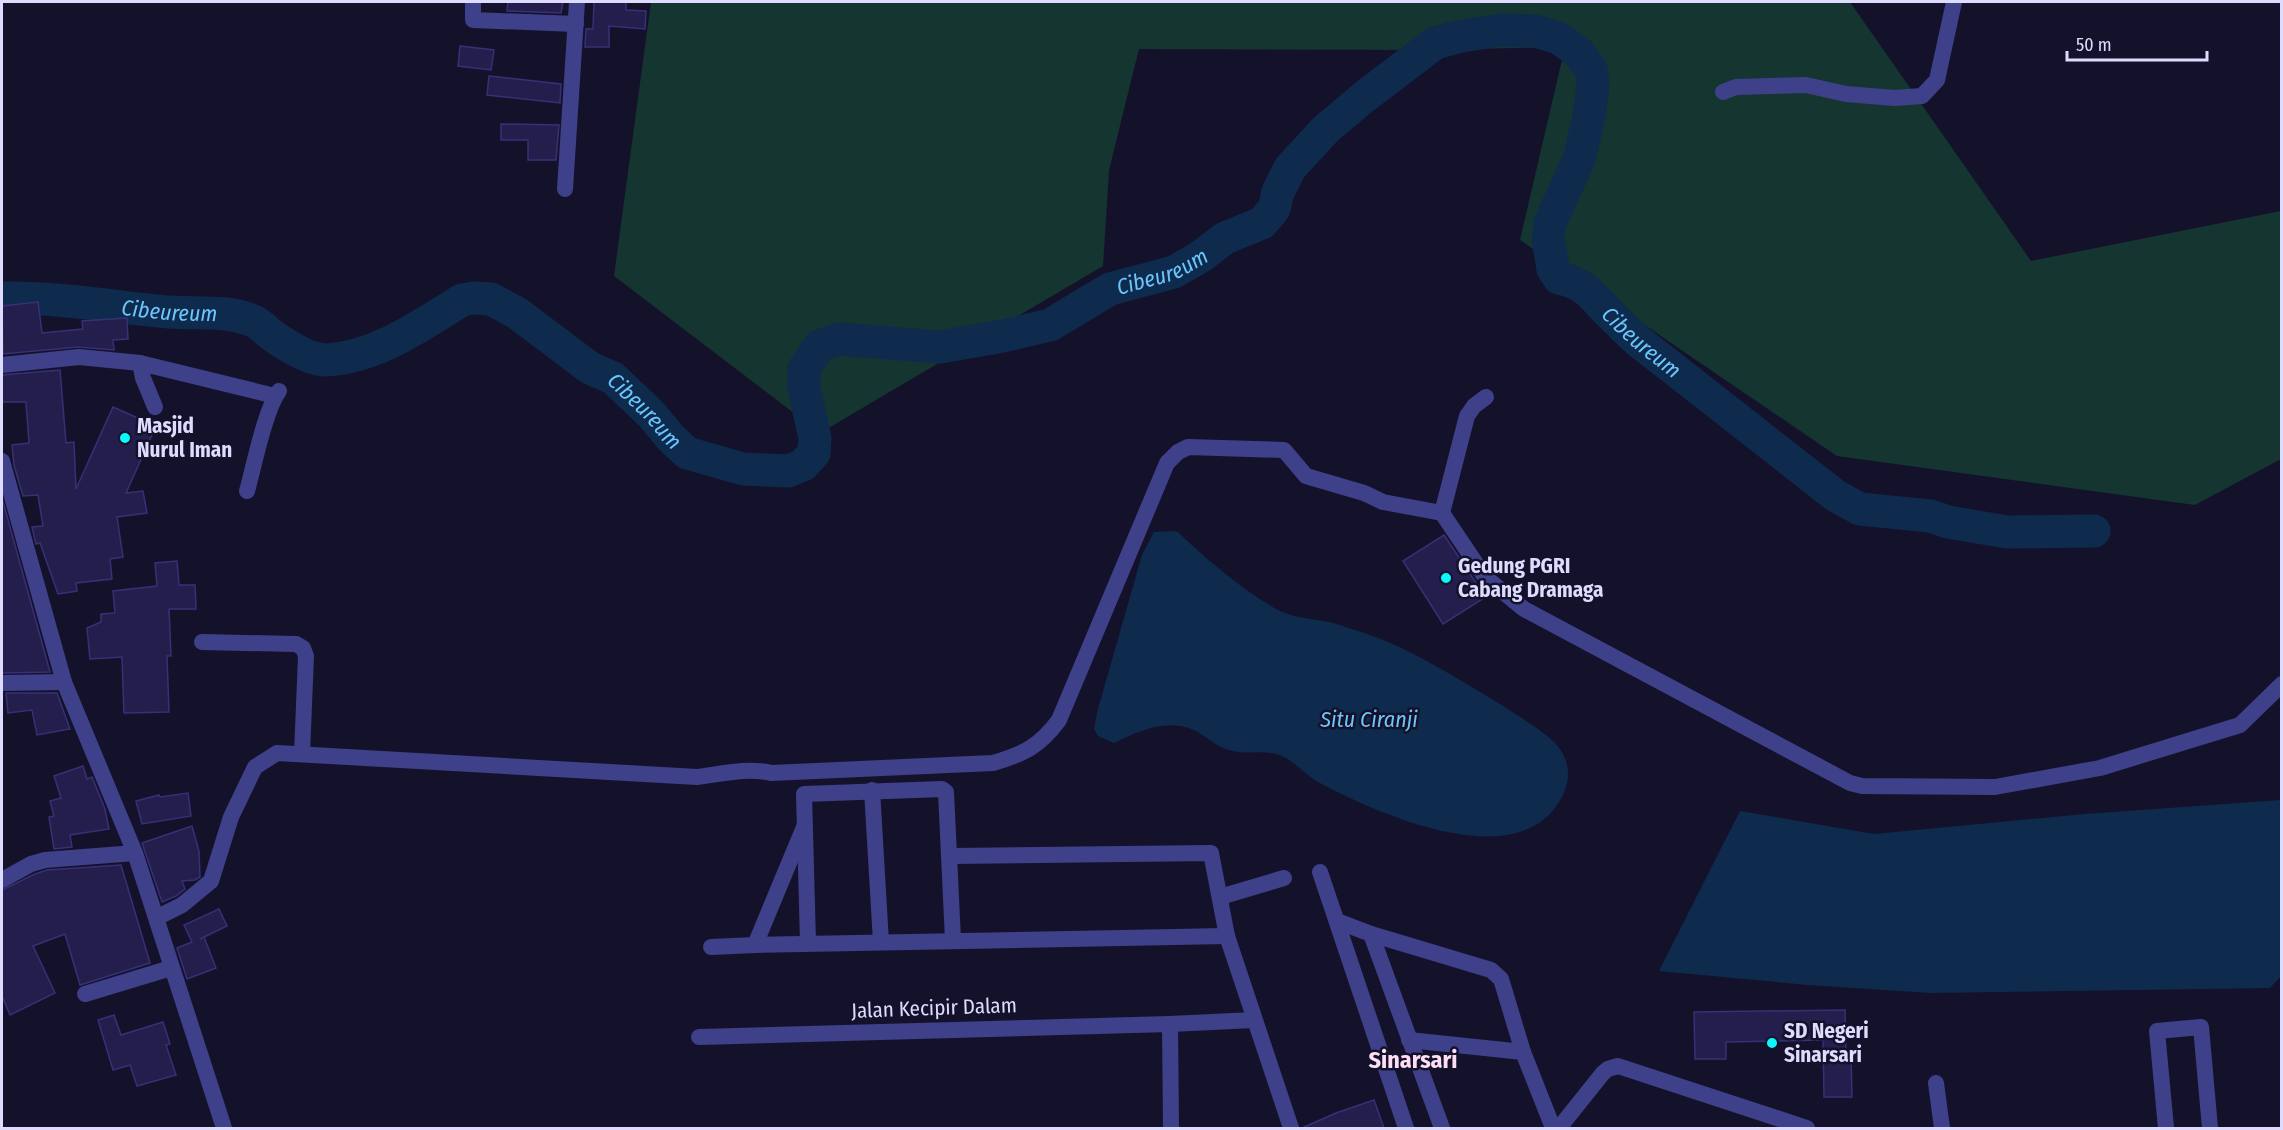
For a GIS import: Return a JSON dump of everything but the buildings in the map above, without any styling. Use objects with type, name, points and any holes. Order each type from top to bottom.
[{"type":"street","points":[[473,2],[473,20],[576,24]]},
{"type":"street","points":[[565,189],[578,2]]},
{"type":"street","points":[[1723,92],[1736,87],[1806,85],[1846,94],[1894,98],[1922,96],[1937,80],[1954,2]]},
{"type":"street","points":[[2,365],[78,357],[140,363],[277,393],[247,491]]},
{"type":"street","points":[[140,363],[143,378],[155,407]]},
{"type":"street","points":[[1442,513],[1467,416],[1474,406],[1486,397]]},
{"type":"street","points":[[158,917],[182,905],[211,881],[231,817],[255,767],[277,753],[697,777],[734,772],[771,773],[993,763],[1016,756],[1034,747],[1048,735],[1059,720],[1167,463],[1178,452],[1188,447],[1284,450],[1289,453],[1306,476],[1364,493],[1383,502],[1442,513],[1485,577],[1524,609],[1850,783],[1862,786],[1995,787],[2100,768],[2240,725],[2282,684]]},
{"type":"street","points":[[2,461],[64,682],[135,853],[158,917],[171,968],[224,1128]]},
{"type":"street","points":[[202,642],[296,644],[303,648],[306,656],[302,754]]},
{"type":"street","points":[[2,683],[64,682]]},
{"type":"street","points":[[808,943],[804,794],[873,790],[945,789],[953,940]]},
{"type":"street","points":[[873,790],[881,942]]},
{"type":"street","points":[[755,945],[804,828]]},
{"type":"street","points":[[950,856],[1207,852],[1213,857],[1227,936],[1292,1128]]},
{"type":"street","points":[[2,880],[31,864],[45,860],[135,853]]},
{"type":"street","points":[[1320,872],[1406,1128]]},
{"type":"street","points":[[1220,897],[1284,878]]},
{"type":"street","points":[[1336,921],[1371,934],[1491,970],[1497,974],[1501,979],[1523,1052],[1553,1128]]},
{"type":"street","points":[[1371,934],[1442,1128]]},
{"type":"street","points":[[711,947],[808,943],[1227,936]]},
{"type":"street","points":[[85,994],[171,968]]},
{"type":"street","name":"Jalan Kecipir Dalam","points":[[699,1037],[1254,1020]]},
{"type":"street","points":[[1170,1024],[1172,1128]]},
{"type":"street","points":[[2166,1128],[2157,1031],[2201,1027],[2210,1128]]},
{"type":"street","points":[[1409,1040],[1523,1052]]},
{"type":"street","points":[[1559,1128],[1603,1073],[1608,1068],[1618,1066],[1807,1128]]},
{"type":"street","points":[[1936,1083],[1942,1128]]},
{"type":"street","points":[[1279,1128],[1280,1096]]},
{"type":"green space","points":[[651,2],[1850,2],[2031,261],[2281,211],[2281,459],[2195,505],[1837,456],[1520,240],[1565,47],[1423,50],[1139,49],[1109,170],[1103,266],[820,433],[614,276]]},
{"type":"water","name":"Situ Ciranji","points":[[1154,532],[1178,532],[1241,586],[1280,611],[1298,617],[1329,622],[1367,634],[1413,653],[1493,700],[1549,737],[1560,750],[1567,764],[1568,779],[1559,802],[1538,824],[1510,834],[1478,836],[1443,831],[1407,821],[1343,795],[1318,782],[1282,756],[1227,750],[1194,730],[1184,727],[1173,725],[1153,728],[1114,743],[1098,736],[1094,729],[1098,709],[1142,555]]},
{"type":"water","points":[[2281,800],[2281,976],[2270,988],[1931,993],[1808,985],[1659,971],[1740,811],[1874,834],[2085,814]]},
{"type":"waterway","name":"Cibeureum","points":[[2,298],[44,299],[169,312],[231,315],[254,321],[284,344],[312,358],[326,360],[345,358],[380,347],[414,330],[462,300],[491,299],[517,313],[590,368],[613,378],[687,453],[743,469],[788,471],[803,465],[814,453],[815,438],[804,388],[804,369],[819,346],[839,339],[940,347],[998,337],[1050,325],[1110,289],[1174,272],[1200,257],[1225,238],[1262,223],[1274,209],[1278,192],[1290,168],[1326,129],[1435,43],[1500,30],[1535,31],[1559,38],[1578,52],[1591,69],[1593,85],[1589,117],[1579,159],[1550,223],[1548,238],[1553,269],[1559,278],[1584,288],[1638,341],[1836,496],[1860,509],[1930,516],[1948,522],[2007,532],[2094,531]]},
{"type":"place","name":"Masjid Nurul Iman","points":[[125,438]]},
{"type":"place","name":"Gedung PGRI Cabang Dramaga","points":[[1446,578]]},
{"type":"place","name":"SD Negeri Sinarsari","points":[[1772,1043]]},
{"type":"district","name":"Sinarsari","points":[[1413,1060]]}]
